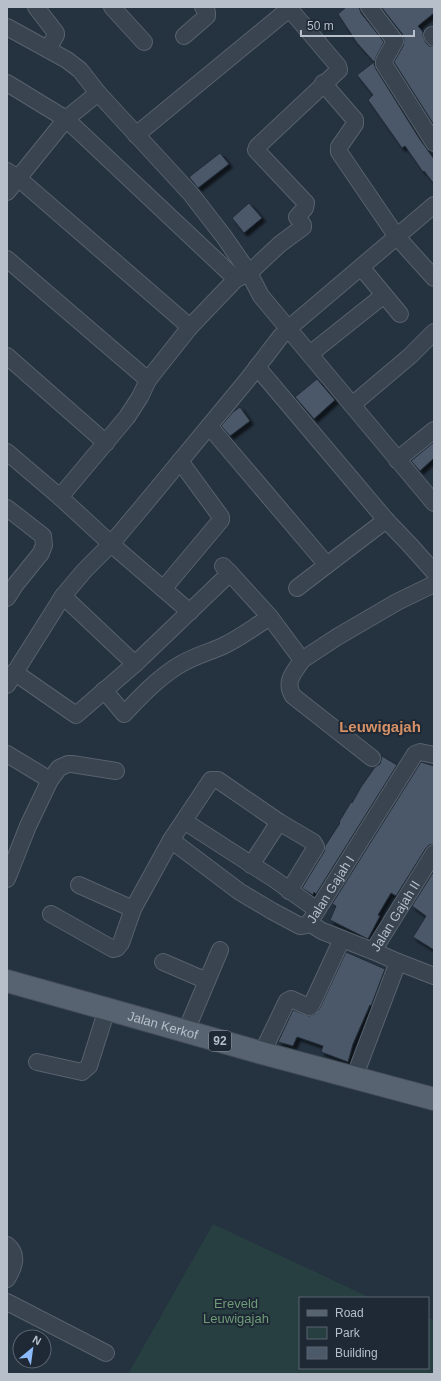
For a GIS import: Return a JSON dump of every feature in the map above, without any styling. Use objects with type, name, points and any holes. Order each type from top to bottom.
[{"type":"main road","name":"Jalan Kerkof","points":[[7,982],[434,1099]]},
{"type":"street","points":[[36,7],[56,33],[48,49]]},
{"type":"street","points":[[112,7],[144,42]]},
{"type":"street","points":[[184,36],[207,16],[207,12],[203,7]]},
{"type":"street","points":[[369,7],[395,41],[384,61],[384,64],[434,143]]},
{"type":"street","points":[[60,497],[135,406],[148,380],[190,327],[242,276],[280,244],[302,228],[303,225],[297,217],[306,206],[306,203],[256,151],[257,147],[339,70],[338,66],[288,8],[136,135]]},
{"type":"street","points":[[7,27],[67,60],[80,70],[98,93],[191,194],[225,238],[242,276]]},
{"type":"street","points":[[7,83],[66,119],[242,276],[261,296],[285,332],[310,354],[434,503]]},
{"type":"street","points":[[324,83],[355,120],[355,124],[339,147],[339,152],[397,237],[434,278]]},
{"type":"street","points":[[7,192],[13,174],[66,119],[98,93]]},
{"type":"street","points":[[13,174],[190,327]]},
{"type":"street","points":[[302,660],[270,616],[227,569],[190,612],[135,664],[76,716],[11,678],[62,596],[110,544],[209,426],[285,332],[434,204]]},
{"type":"street","points":[[7,259],[148,380]]},
{"type":"street","points":[[361,267],[400,314]]},
{"type":"street","points":[[310,354],[384,295]]},
{"type":"street","points":[[352,405],[410,356],[434,332]]},
{"type":"street","points":[[7,356],[106,442]]},
{"type":"street","points":[[257,367],[386,520],[434,572]]},
{"type":"street","points":[[209,426],[327,566]]},
{"type":"street","points":[[398,460],[434,430]]},
{"type":"street","points":[[7,452],[60,497],[110,544],[164,588],[190,612]]},
{"type":"street","points":[[164,588],[221,520],[221,517],[180,461]]},
{"type":"street","points":[[7,508],[43,536],[44,545],[41,553],[12,581],[7,598]]},
{"type":"street","points":[[297,588],[386,520]]},
{"type":"street","points":[[372,758],[293,696],[289,690],[289,684],[302,660],[392,604],[434,584]]},
{"type":"street","points":[[62,596],[135,664]]},
{"type":"street","points":[[104,690],[124,714],[150,686],[176,667],[190,659],[238,638],[270,616]]},
{"type":"street","name":"Jalan Gajah I","points":[[171,840],[240,892],[259,904],[300,926],[306,925],[415,754],[420,752],[434,756]]},
{"type":"street","points":[[7,754],[50,780]]},
{"type":"street","points":[[7,879],[28,826],[50,780],[59,768],[68,764],[116,771]]},
{"type":"street","points":[[51,914],[113,949],[117,948],[134,909],[171,840],[211,780],[215,779],[279,822],[313,842],[316,847],[289,891]]},
{"type":"street","points":[[184,821],[289,891],[313,916],[322,931],[373,951]]},
{"type":"street","points":[[251,865],[279,822]]},
{"type":"street","name":"Jalan Gajah II","points":[[354,1078],[398,962],[373,951],[434,853]]},
{"type":"street","points":[[79,886],[134,909]]},
{"type":"street","points":[[262,1053],[287,1001],[290,999],[309,1008],[311,1006],[342,939]]},
{"type":"street","points":[[186,1031],[220,950]]},
{"type":"street","points":[[163,962],[207,981]]},
{"type":"street","points":[[398,962],[433,974]]},
{"type":"street","points":[[37,1062],[82,1072],[85,1071],[89,1066],[107,1009]]},
{"type":"street","points":[[7,1245],[13,1252],[15,1262],[7,1279]]},
{"type":"street","points":[[7,1302],[106,1353]]},
{"type":"green space","name":"Ereveld Leuwigajah","points":[[213,1224],[369,1297],[299,1297],[299,1369],[429,1369],[429,1318],[434,1320],[434,1374],[128,1374]]},
{"type":"building","points":[[346,7],[359,7],[361,13],[384,42],[374,64],[419,138],[434,159],[434,184],[424,171],[423,172],[405,146],[402,148],[368,100],[373,95],[357,75],[374,62],[357,43],[338,14]]},
{"type":"building","points":[[434,7],[434,13],[418,26],[423,32],[426,43],[429,46],[434,47],[434,125],[394,62],[403,46],[403,35],[382,8]]},
{"type":"building","points":[[220,153],[229,164],[198,188],[189,177]]},
{"type":"building","points":[[249,203],[262,218],[244,233],[232,218]]},
{"type":"building","points":[[317,379],[335,400],[314,419],[295,397]]},
{"type":"building","points":[[240,407],[250,421],[230,436],[221,426],[233,412]]},
{"type":"building","points":[[434,442],[434,458],[420,471],[411,461]]},
{"type":"building","points":[[382,756],[397,765],[316,894],[314,892],[313,895],[302,888],[324,852],[325,846],[340,823],[339,822],[351,802],[352,803],[375,767],[380,764]]},
{"type":"building","points":[[421,762],[434,766],[434,844],[429,845],[426,848],[396,896],[391,893],[378,915],[380,916],[368,939],[330,920],[336,906],[332,904]]},
{"type":"building","points":[[434,871],[434,950],[413,937],[426,916],[412,906]]},
{"type":"building","points":[[346,952],[385,969],[371,1006],[370,1005],[353,1044],[348,1062],[321,1052],[323,1046],[297,1037],[293,1046],[278,1042],[293,1010],[309,1016],[315,1014],[319,1010]]},
{"type":"district","name":"Leuwigajah","points":[[380,727]]}]
